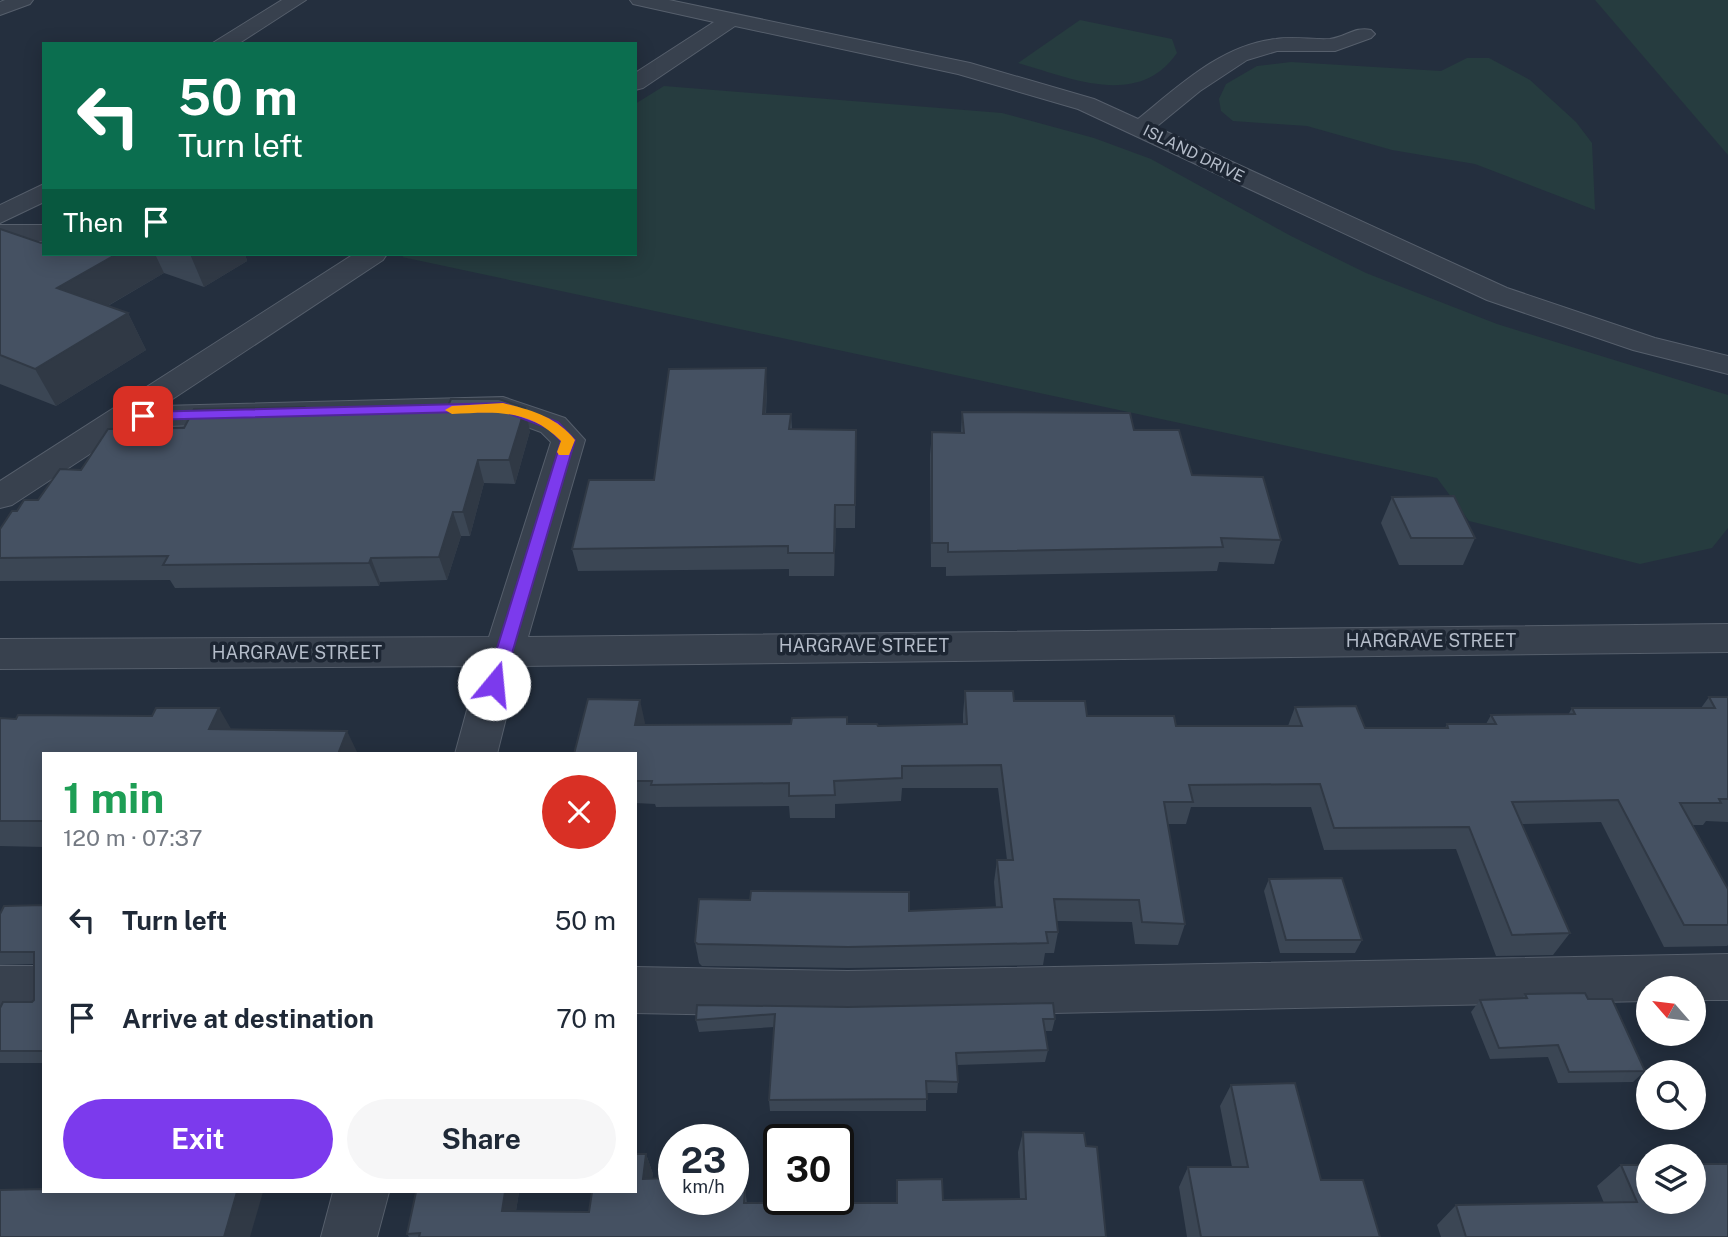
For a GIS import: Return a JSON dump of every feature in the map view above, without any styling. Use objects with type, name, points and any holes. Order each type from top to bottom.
[{"type":"street","points":[[0,9],[23,0]]},
{"type":"street","points":[[225,42],[296,0]]},
{"type":"street","name":"ISLAND DRIVE","points":[[640,0],[962,68],[1086,104],[1433,267],[1497,294],[1644,344],[1728,365]]},
{"type":"street","points":[[637,82],[732,19]]},
{"type":"street","points":[[1141,128],[1192,86],[1239,55],[1276,45],[1335,45],[1364,34]]},
{"type":"street","points":[[0,215],[42,193]]},
{"type":"street","points":[[0,233],[42,233]]},
{"type":"street","points":[[2,492],[123,417],[370,256]]},
{"type":"street","points":[[123,417],[503,407],[553,425],[568,440],[477,752]]},
{"type":"street","name":"HARGRAVE STREET","points":[[0,654],[1728,638]]},
{"type":"street","points":[[637,990],[848,994],[1728,978]]},
{"type":"street","points":[[0,989],[42,989]]},
{"type":"street","points":[[349,1237],[361,1193]]},
{"type":"green space","points":[[1595,0],[1728,0],[1728,155]]},
{"type":"green space","points":[[1080,20],[1172,39],[1177,53],[1161,70],[1143,80],[1124,85],[1081,81],[1018,63]]},
{"type":"green space","points":[[1467,58],[1489,58],[1530,80],[1576,122],[1592,143],[1595,210],[1475,164],[1392,150],[1307,126],[1233,121],[1221,111],[1219,99],[1226,84],[1257,66],[1291,62],[1441,71]]},
{"type":"green space","points":[[664,86],[1002,113],[1094,138],[1151,159],[1291,236],[1366,273],[1497,324],[1728,395],[1728,528],[1712,548],[1640,564],[1469,521],[1437,478],[402,257],[637,256],[637,103]]},
{"type":"building","points":[[0,229],[42,242],[42,256],[113,256],[57,288],[128,313],[35,369],[0,355]]},
{"type":"building","points":[[766,368],[763,414],[791,414],[789,429],[856,430],[855,505],[835,505],[834,553],[788,553],[788,546],[572,549],[589,480],[654,480],[669,369]]},
{"type":"building","points":[[451,399],[499,399],[525,408],[509,460],[478,460],[463,512],[453,512],[439,557],[371,558],[369,563],[163,565],[168,556],[0,558],[0,529],[12,511],[17,511],[24,500],[38,500],[60,469],[81,470],[108,429],[184,428],[194,409],[304,407],[300,413],[408,413],[410,406],[448,406]]},
{"type":"building","points":[[962,412],[1130,413],[1134,430],[1179,430],[1192,475],[1263,477],[1281,540],[1221,538],[1223,547],[948,552],[948,543],[932,543],[932,432],[964,433]]},
{"type":"building","points":[[1454,496],[1475,538],[1411,538],[1392,497]]},
{"type":"building","points":[[965,691],[1013,691],[1014,701],[1085,701],[1087,716],[1174,716],[1176,726],[1302,726],[1295,707],[1356,706],[1365,728],[1448,728],[1447,724],[1496,724],[1491,715],[1575,714],[1572,708],[1715,708],[1709,697],[1728,697],[1728,799],[1719,799],[1721,803],[1680,803],[1728,889],[1728,925],[1684,925],[1618,800],[1512,802],[1570,933],[1512,935],[1469,827],[1334,828],[1320,784],[1189,785],[1193,802],[1164,802],[1185,924],[1142,922],[1139,900],[1054,899],[1058,932],[1046,932],[1048,943],[848,947],[698,944],[695,942],[699,899],[750,900],[751,891],[909,892],[909,911],[1002,907],[997,860],[1013,860],[1001,765],[902,766],[902,778],[834,781],[835,795],[789,796],[789,783],[651,785],[652,781],[637,781],[637,752],[575,752],[588,699],[640,700],[635,725],[791,724],[792,718],[847,717],[847,724],[878,726],[967,724]]},
{"type":"building","points":[[156,708],[219,708],[209,729],[347,731],[339,752],[42,752],[42,821],[0,821],[0,718],[16,719],[18,715],[152,716]]},
{"type":"building","points":[[1342,878],[1362,940],[1286,940],[1269,879]]},
{"type":"building","points":[[42,905],[42,1051],[0,1051],[0,1008],[3,1002],[34,1000],[34,952],[0,952],[0,914],[4,906]]},
{"type":"building","points":[[1585,993],[1588,999],[1612,999],[1640,1060],[1636,1060],[1636,1071],[1569,1072],[1558,1045],[1499,1048],[1480,1000],[1527,998],[1525,994]]},
{"type":"building","points":[[1053,1003],[1055,1019],[1043,1019],[1048,1050],[956,1053],[958,1082],[926,1081],[927,1099],[769,1100],[775,1014],[696,1020],[697,1005],[848,1007]]},
{"type":"building","points":[[1295,1083],[1321,1180],[1363,1180],[1380,1237],[1201,1237],[1188,1167],[1248,1167],[1231,1085]]},
{"type":"building","points":[[1023,1132],[1084,1133],[1086,1146],[1097,1147],[1106,1237],[419,1237],[420,1233],[407,1234],[416,1193],[505,1193],[502,1211],[589,1212],[592,1193],[637,1193],[637,1154],[646,1154],[643,1179],[658,1178],[658,1215],[749,1215],[749,1203],[763,1203],[763,1215],[854,1215],[854,1203],[897,1203],[897,1180],[942,1179],[943,1200],[1026,1199]]},
{"type":"building","points":[[1706,1164],[1728,1164],[1728,1237],[1466,1237],[1456,1205],[1636,1202],[1636,1214],[1706,1214]]},
{"type":"building","points":[[1621,1165],[1636,1165],[1636,1200]]},
{"type":"building","points":[[42,1189],[42,1193],[237,1193],[224,1237],[0,1237],[0,1190]]},
{"type":"slow traffic","points":[[452,410],[503,407],[527,414],[553,425],[568,440],[564,452]]},
{"type":"route","points":[[143,416],[416,412],[503,407],[553,425],[568,440],[494,684]]}]
